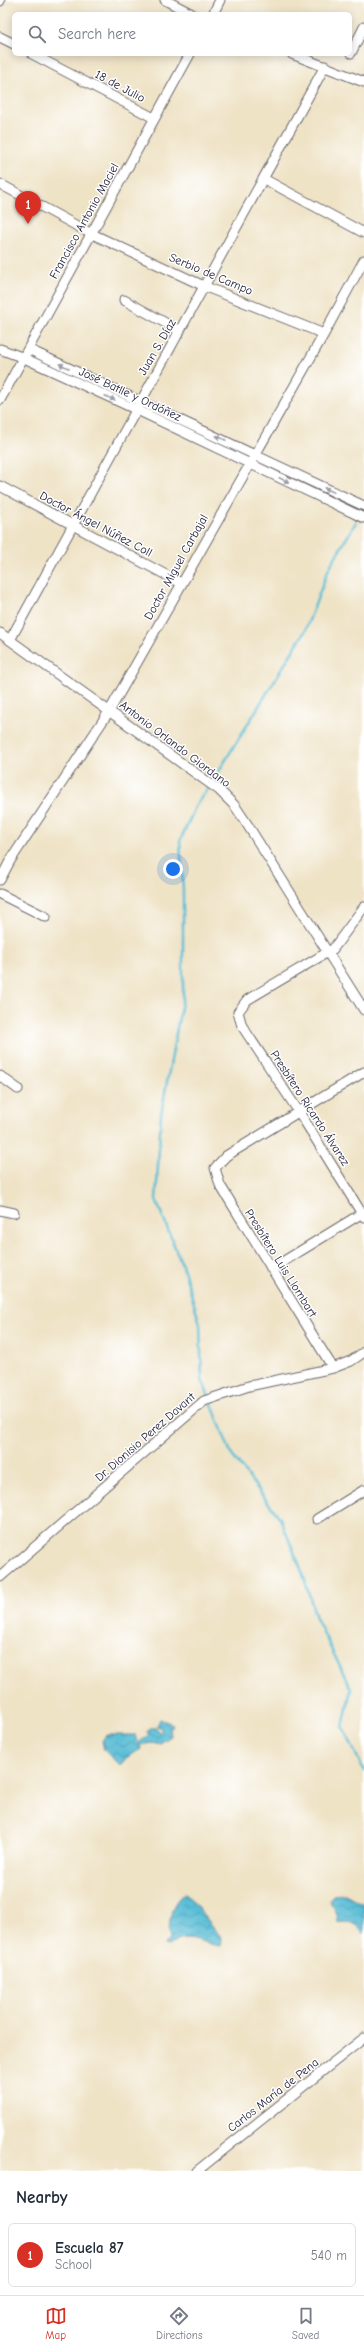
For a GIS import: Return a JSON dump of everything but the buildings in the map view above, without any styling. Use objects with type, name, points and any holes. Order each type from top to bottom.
[{"type":"street","points":[[165,0],[188,12]]},
{"type":"street","points":[[214,12],[220,0]]},
{"type":"street","points":[[352,51],[364,27]]},
{"type":"street","points":[[0,37],[12,43]]},
{"type":"street","name":"18 de Julio","points":[[36,56],[154,118]]},
{"type":"street","name":"Francisco Antonio Maciel","points":[[0,400],[90,233],[189,56]]},
{"type":"street","points":[[298,56],[364,82]]},
{"type":"street","name":"Juan S. Díaz","points":[[10,640],[135,409],[206,287],[325,66]]},
{"type":"street","points":[[264,179],[364,233]]},
{"type":"street","name":"Serbio de Campo","points":[[0,184],[90,233],[206,287],[324,334]]},
{"type":"street","name":"Doctor Miguel Carbajal","points":[[0,880],[10,860],[110,710],[249,463],[324,334],[364,260]]},
{"type":"street","points":[[124,300],[180,331]]},
{"type":"street","name":"José Batlle y Ordóñez","points":[[0,349],[26,354],[256,455],[364,506]]},
{"type":"street","name":"José Batlle y Ordóñez","points":[[26,354],[135,409],[364,518]]},
{"type":"street","name":"Doctor Ángel Núñez Coll","points":[[0,486],[181,583]]},
{"type":"street","name":"Antonio Orlando Giordano","points":[[0,633],[110,710],[228,798],[247,824],[364,1010]]},
{"type":"street","points":[[0,894],[46,917]]},
{"type":"street","points":[[328,952],[338,945],[364,907]]},
{"type":"street","name":"Presbítero Ricardo Álvarez","points":[[328,952],[247,1000],[238,1012],[242,1026],[299,1112],[363,1214]]},
{"type":"street","points":[[299,1112],[364,1072]]},
{"type":"street","points":[[0,1076],[18,1089]]},
{"type":"street","name":"Presbítero Luis Llombart","points":[[299,1112],[226,1156],[215,1168],[220,1185],[270,1269],[332,1368]]},
{"type":"street","points":[[0,1210],[14,1213]]},
{"type":"street","points":[[270,1269],[363,1214]]},
{"type":"street","name":"Dr. Dionisio Perez Davant","points":[[0,1577],[204,1401],[249,1386],[332,1368],[351,1361],[364,1352]]},
{"type":"street","points":[[317,1519],[364,1490]]},
{"type":"street","name":"Carlos María de Pena","points":[[197,2171],[364,2038]]},
{"type":"water","points":[[160,1719],[173,1724],[170,1728],[171,1736],[160,1743],[140,1744],[141,1749],[126,1758],[120,1766],[104,1750],[102,1741],[106,1735],[136,1735],[138,1742],[149,1735],[147,1732],[150,1728],[156,1728],[159,1733],[162,1729],[157,1726]]},
{"type":"water","points":[[186,1893],[222,1938],[221,1946],[188,1938],[175,1941],[169,1946],[164,1945],[170,1940],[169,1927],[173,1907],[176,1901]]},
{"type":"water","points":[[345,1894],[364,1904],[364,1934],[353,1924],[346,1922],[338,1923],[338,1917],[329,1900],[333,1895]]},
{"type":"waterway","points":[[217,774],[305,631],[329,568],[356,522]]},
{"type":"waterway","points":[[208,788],[196,805],[180,841],[183,889],[183,996],[161,1114],[156,1200],[184,1270],[200,1324],[202,1380],[209,1397]]},
{"type":"waterway","points":[[211,1402],[231,1454],[280,1518],[303,1574],[316,1618],[351,1689],[343,1727],[364,1771]]},
{"type":"place","name":"Escuela 87","points":[[28,224]]}]
